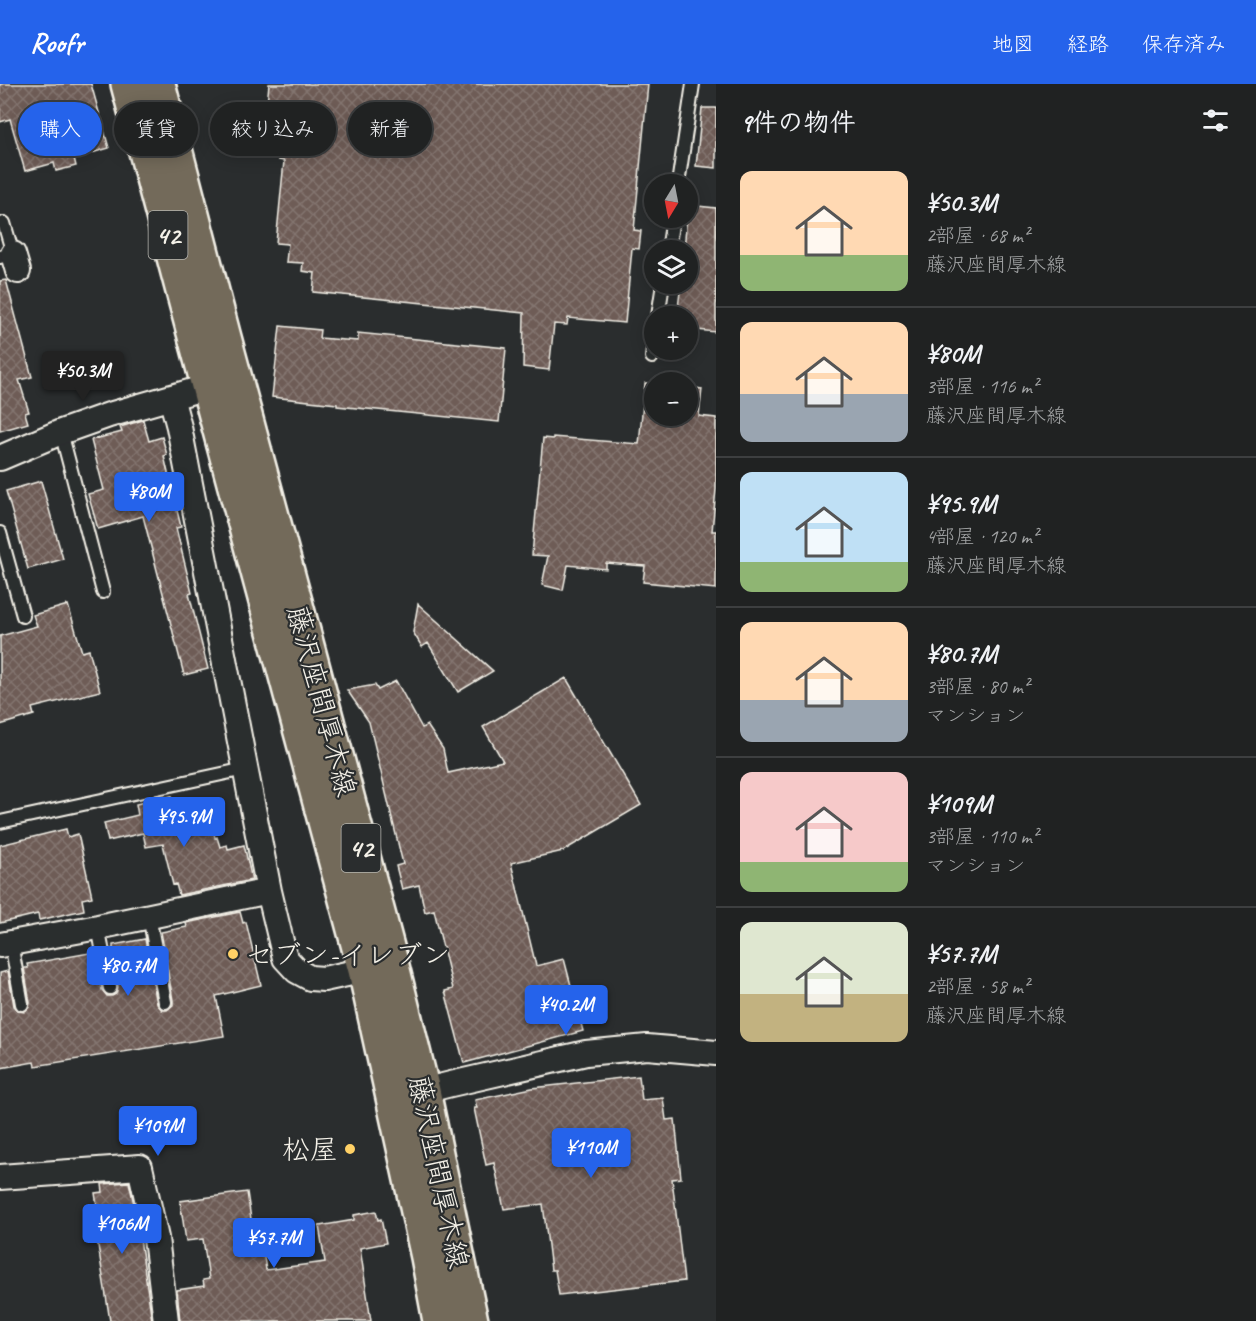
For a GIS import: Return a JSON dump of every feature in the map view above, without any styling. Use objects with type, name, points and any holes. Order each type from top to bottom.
[{"type":"main road","name":"藤沢座間厚木線","points":[[128,84],[320,695],[423,1091],[471,1321]]},
{"type":"main road","name":"藤沢座間厚木線","points":[[158,84],[222,383],[365,970],[440,1321]]},
{"type":"street","points":[[0,458],[61,432],[109,415],[222,383]]},
{"type":"street","points":[[171,397],[179,427],[245,769],[285,958],[297,972],[310,978],[324,979],[365,970]]},
{"type":"street","points":[[6,944],[270,891]]},
{"type":"street","points":[[423,1091],[586,1053],[647,1047],[716,1053]]},
{"type":"street","points":[[0,1177],[140,1167],[156,1238],[166,1321]]},
{"type":"lane","points":[[680,174],[693,84]]},
{"type":"lane","points":[[4,223],[10,261]]},
{"type":"lane","points":[[61,432],[103,592]]},
{"type":"lane","points":[[0,532],[23,616]]},
{"type":"lane","points":[[0,822],[245,769]]},
{"type":"lane","points":[[149,916],[165,1002]]},
{"type":"lane","points":[[98,927],[110,988]]},
{"type":"lane","points":[[6,944],[22,1004]]},
{"type":"building","points":[[0,84],[91,84],[96,102],[18,102],[18,147],[10,119],[0,122]]},
{"type":"building","points":[[269,84],[648,84],[634,230],[641,231],[639,249],[632,248],[625,323],[568,318],[567,325],[554,324],[549,370],[523,367],[524,313],[313,292],[315,273],[302,271],[303,263],[286,262],[288,244],[276,243],[284,161],[278,160],[279,156],[336,156],[336,102],[267,102]]},
{"type":"building","points":[[702,108],[716,108],[716,168],[696,166]]},
{"type":"building","points":[[102,123],[109,148],[102,150]]},
{"type":"building","points":[[21,156],[81,156],[74,158],[76,166],[56,171],[54,163],[25,171]]},
{"type":"building","points":[[698,206],[716,208],[716,332],[698,330],[698,306],[678,306],[680,294],[698,294],[698,240],[685,240],[686,228],[698,228]]},
{"type":"building","points":[[6,280],[32,377],[19,380],[29,412],[25,413],[28,423],[0,431],[0,281]]},
{"type":"building","points":[[280,326],[320,330],[319,338],[358,341],[358,333],[506,348],[499,422],[337,406],[337,404],[272,397]]},
{"type":"building","points":[[698,388],[702,389],[699,416],[716,418],[716,489],[712,531],[716,531],[716,589],[643,582],[645,566],[606,563],[606,569],[568,565],[563,590],[542,585],[548,556],[532,555],[543,438],[639,444],[644,393],[644,426],[698,426]]},
{"type":"building","points":[[143,420],[149,441],[162,437],[167,455],[164,456],[181,527],[176,528],[192,593],[189,594],[208,669],[184,675],[143,516],[98,529],[88,494],[104,490],[91,440],[122,432],[120,427]]},
{"type":"building","points":[[41,481],[63,559],[28,569],[6,491]]},
{"type":"building","points":[[418,604],[493,671],[458,692],[428,643],[422,647],[413,632]]},
{"type":"building","points":[[68,605],[82,652],[89,650],[100,691],[32,708],[34,715],[0,725],[0,636],[37,626],[33,615]]},
{"type":"building","points":[[566,678],[641,805],[563,851],[511,863],[536,966],[564,959],[583,1031],[464,1063],[445,991],[453,989],[434,910],[425,912],[419,885],[402,889],[396,866],[403,864],[369,722],[347,690],[375,685],[378,690],[396,681],[422,728],[427,725],[443,749],[448,773],[503,761],[483,727]]},
{"type":"building","points":[[172,796],[182,836],[213,829],[220,847],[227,845],[228,849],[244,845],[252,880],[179,895],[176,884],[173,885],[163,844],[146,847],[143,833],[108,841],[104,823],[138,815],[136,804]]},
{"type":"building","points":[[66,829],[68,837],[78,834],[92,897],[82,899],[84,910],[39,920],[38,914],[0,923],[0,845]]},
{"type":"building","points":[[240,912],[243,923],[246,922],[261,985],[216,996],[224,1036],[35,1066],[34,1062],[0,1068],[0,973],[8,971],[14,1006],[24,1012],[30,1003],[24,968],[28,968],[27,964],[95,952],[102,990],[107,996],[112,996],[116,994],[118,987],[111,949],[113,945],[145,939],[157,1004],[162,1010],[167,1010],[173,1005],[173,1000],[161,932],[187,927],[186,923]]},
{"type":"building","points":[[639,1076],[642,1100],[663,1098],[666,1120],[675,1119],[681,1178],[672,1179],[684,1281],[559,1295],[555,1270],[551,1270],[543,1204],[504,1209],[494,1163],[486,1165],[474,1108],[477,1108],[475,1100],[532,1088]]},
{"type":"building","points":[[129,1182],[137,1218],[152,1321],[110,1321],[94,1220],[99,1218],[95,1193],[103,1192],[102,1184]]},
{"type":"building","points":[[247,1192],[252,1226],[259,1225],[266,1270],[325,1262],[319,1226],[354,1220],[354,1215],[376,1211],[378,1220],[381,1219],[386,1243],[360,1248],[371,1321],[180,1321],[177,1290],[204,1286],[203,1280],[209,1279],[203,1239],[186,1241],[180,1201]]},
{"type":"place","name":"セブン-イレブン","points":[[233,954]]},
{"type":"place","name":"松屋","points":[[350,1149]]}]
